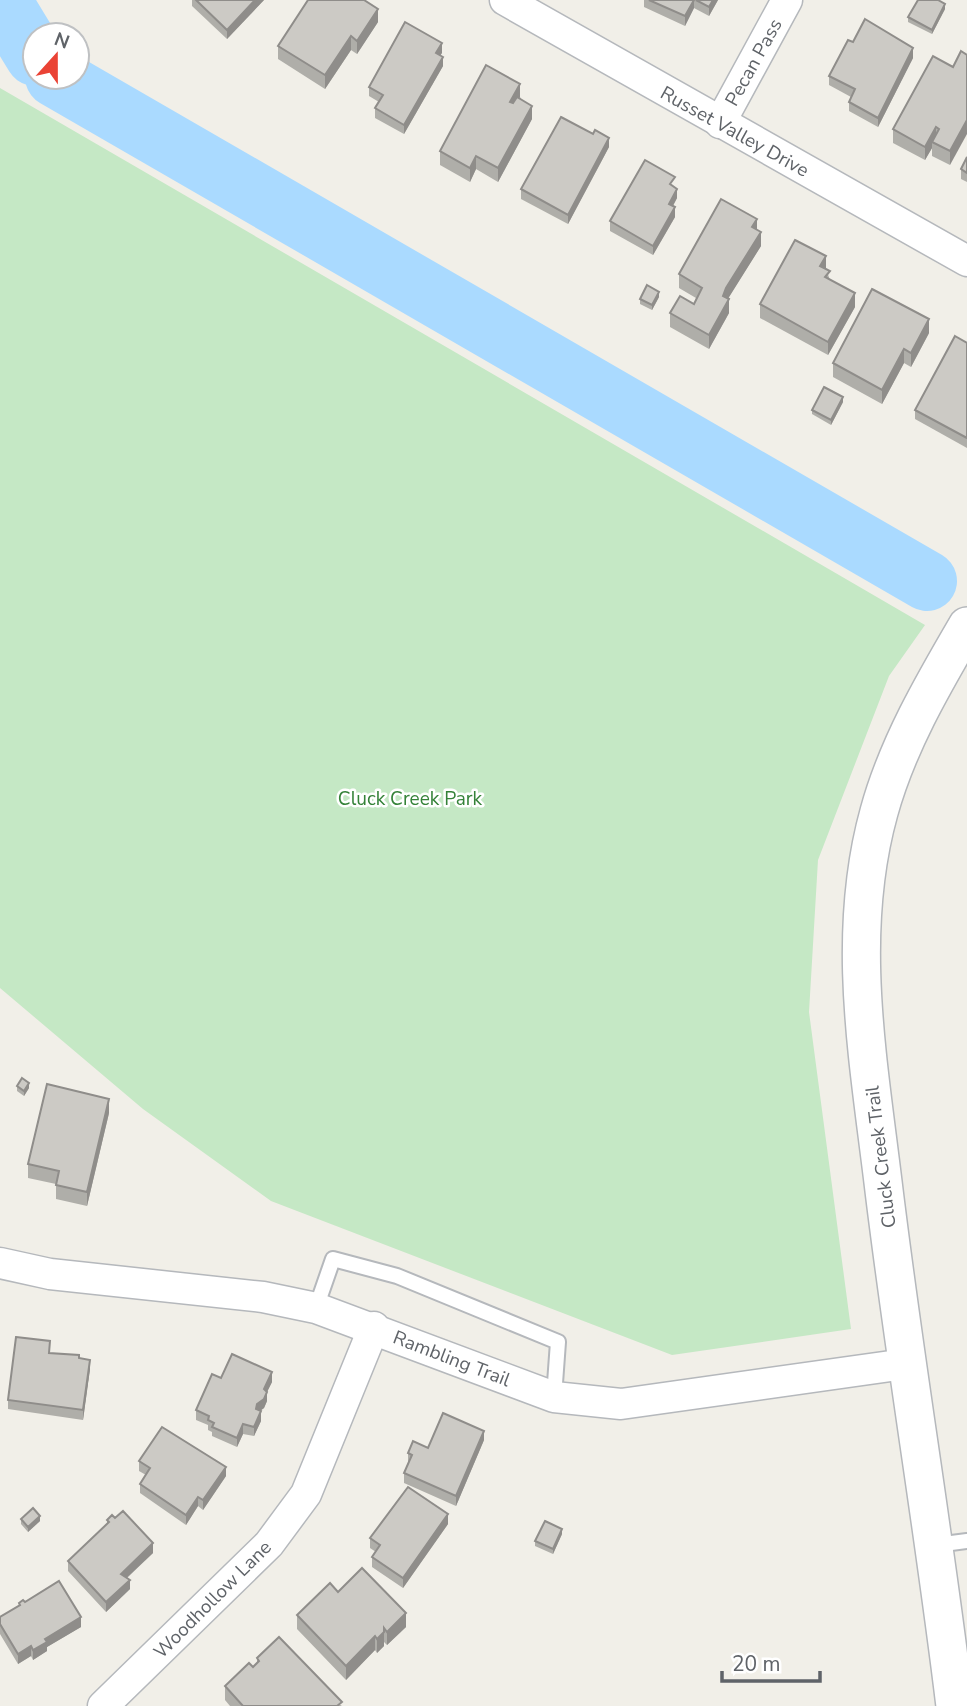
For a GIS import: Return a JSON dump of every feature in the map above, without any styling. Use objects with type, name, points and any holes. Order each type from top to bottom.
[{"type":"street","name":"Russet Valley Drive","points":[[505,0],[967,261]]},
{"type":"street","name":"Pecan Pass","points":[[720,123],[787,0]]},
{"type":"street","name":"Cluck Creek Trail","points":[[955,1706],[951,1543],[905,1364],[861,999],[861,925],[879,811],[930,689],[967,626]]},
{"type":"street","name":"Rambling Trail","points":[[0,1263],[50,1274],[263,1297],[316,1308],[374,1327],[554,1397],[621,1404],[905,1364]]},
{"type":"street","name":"Woodhollow Lane","points":[[103,1706],[269,1544],[306,1494],[374,1327]]},
{"type":"lane","points":[[316,1308],[334,1259],[397,1276],[558,1342],[554,1397]]},
{"type":"green space","name":"Cluck Creek Park","points":[[0,88],[925,625],[889,676],[818,860],[809,1012],[851,1329],[672,1355],[271,1201],[143,1109],[0,988]]},
{"type":"building","points":[[196,0],[255,0],[227,30]]},
{"type":"building","points":[[308,0],[364,0],[378,9],[357,41],[351,36],[325,75],[278,46]]},
{"type":"building","points":[[649,0],[694,0],[685,16]]},
{"type":"building","points":[[696,0],[713,0],[709,7]]},
{"type":"building","points":[[918,0],[938,0],[945,4],[932,30],[908,17]]},
{"type":"building","points":[[865,19],[913,48],[878,118],[849,102],[855,89],[829,76],[848,40],[853,42]]},
{"type":"building","points":[[405,22],[442,43],[436,53],[443,57],[404,125],[375,108],[383,95],[369,87]]},
{"type":"building","points":[[961,51],[967,55],[967,120],[950,151],[932,142],[939,129],[936,127],[925,147],[893,129],[933,56],[953,67]]},
{"type":"building","points":[[486,65],[520,84],[510,102],[513,103],[517,97],[532,106],[498,168],[476,156],[470,168],[440,151]]},
{"type":"building","points":[[561,117],[593,134],[595,130],[609,138],[568,215],[521,189]]},
{"type":"building","points":[[967,157],[967,173],[961,169]]},
{"type":"building","points":[[645,160],[675,177],[670,184],[677,189],[669,204],[675,207],[653,246],[610,221]]},
{"type":"building","points":[[721,199],[757,219],[752,227],[761,232],[726,288],[723,296],[729,299],[709,335],[670,313],[680,296],[694,304],[702,288],[679,274]]},
{"type":"building","points":[[795,240],[826,256],[820,266],[830,271],[825,277],[855,293],[828,342],[760,304]]},
{"type":"building","points":[[647,285],[659,292],[652,305],[640,299]]},
{"type":"building","points":[[872,289],[929,319],[911,353],[904,349],[882,390],[833,363]]},
{"type":"building","points":[[955,336],[967,343],[967,438],[915,410]]},
{"type":"building","points":[[824,387],[843,397],[831,420],[812,410]]},
{"type":"building","points":[[22,1078],[29,1083],[24,1091],[17,1086]]},
{"type":"building","points":[[47,1084],[109,1099],[87,1192],[56,1185],[59,1171],[28,1164]]},
{"type":"building","points":[[16,1337],[50,1341],[49,1353],[79,1355],[79,1358],[90,1360],[83,1410],[8,1400]]},
{"type":"building","points":[[232,1354],[272,1372],[264,1389],[267,1392],[264,1399],[257,1404],[256,1409],[261,1411],[254,1427],[243,1424],[237,1438],[212,1427],[214,1423],[208,1420],[209,1416],[196,1410],[212,1374],[221,1378]]},
{"type":"building","points":[[443,1413],[484,1431],[456,1496],[404,1473],[412,1455],[408,1453],[413,1441],[428,1448]]},
{"type":"building","points":[[162,1427],[226,1467],[203,1500],[198,1497],[186,1515],[140,1484],[150,1468],[139,1461]]},
{"type":"building","points":[[408,1487],[448,1514],[403,1578],[372,1557],[380,1545],[370,1538]]},
{"type":"building","points":[[33,1508],[40,1516],[28,1527],[21,1519]]},
{"type":"building","points":[[123,1511],[153,1543],[121,1574],[130,1580],[106,1602],[68,1561],[109,1522],[107,1520],[112,1515],[115,1518]]},
{"type":"building","points":[[545,1521],[562,1529],[553,1549],[535,1541]]},
{"type":"building","points":[[362,1568],[406,1613],[387,1632],[384,1628],[384,1632],[377,1639],[375,1636],[346,1666],[297,1615],[330,1583],[338,1592]]},
{"type":"building","points":[[59,1581],[81,1617],[45,1639],[47,1642],[33,1650],[31,1646],[18,1654],[0,1624],[0,1617],[20,1605],[23,1600],[25,1602]]},
{"type":"building","points":[[279,1637],[342,1702],[337,1706],[243,1706],[225,1686],[249,1663],[253,1667],[259,1661],[257,1658]]},
{"type":"waterway","points":[[1,0],[21,33]]},
{"type":"waterway","points":[[79,91],[927,581]]}]
